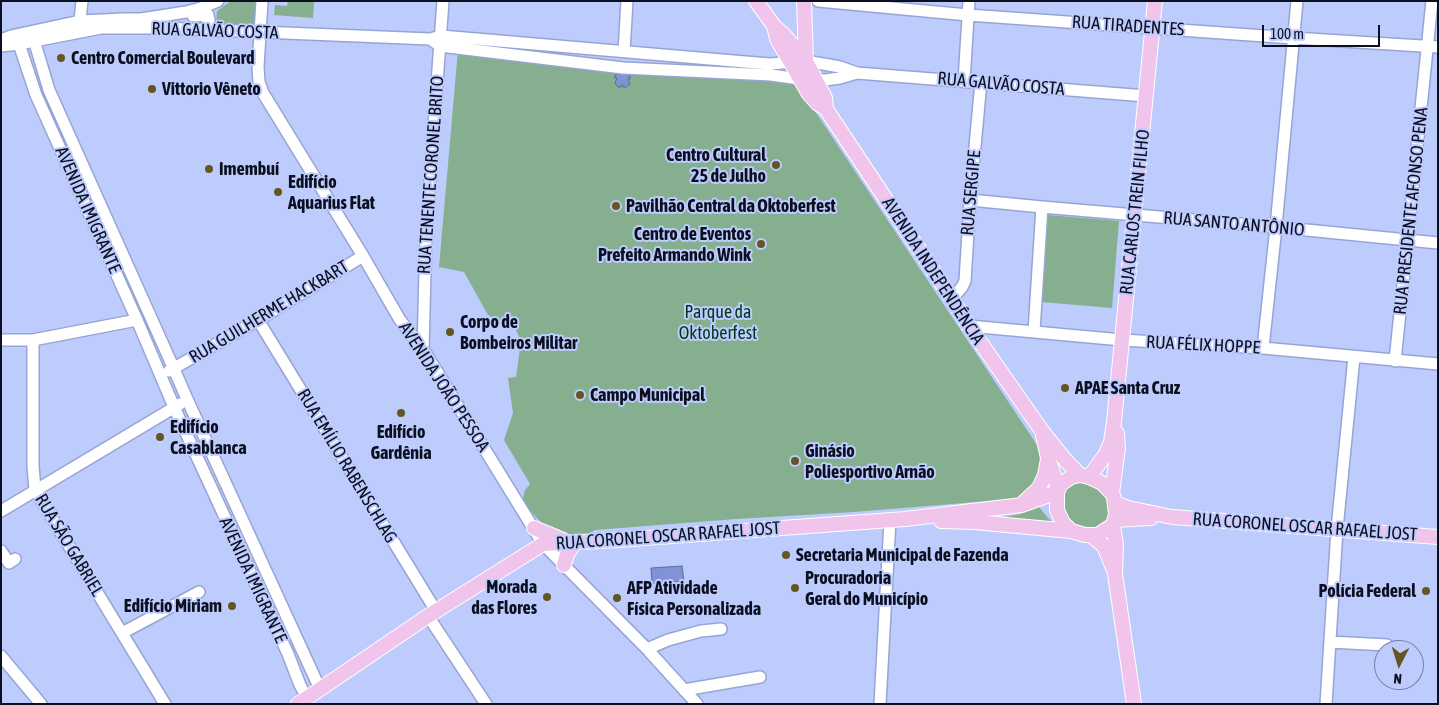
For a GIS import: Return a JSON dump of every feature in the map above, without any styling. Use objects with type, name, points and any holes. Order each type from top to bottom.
[{"type":"main road","name":"AVENIDA INDEPENDÊNCIA","points":[[756,1],[774,26],[806,61],[825,98],[826,109]]},
{"type":"main road","points":[[804,1],[806,61]]},
{"type":"main road","name":"RUA CARLOS TREIN FILHO","points":[[1084,476],[1106,454],[1111,442],[1114,422],[1155,1]]},
{"type":"main road","name":"AVENIDA INDEPENDÊNCIA","points":[[774,26],[777,40],[800,79],[817,103],[826,109],[968,326],[1042,431],[1066,461],[1084,476]]},
{"type":"main road","name":"RUA CARLOS TREIN FILHO","points":[[1114,422],[1118,435],[1114,498]]},
{"type":"main road","name":"AVENIDA INDEPENDÊNCIA","points":[[1042,431],[1058,490]]},
{"type":"main road","points":[[1022,505],[1039,488],[1045,475],[1048,458]]},
{"type":"main road","points":[[1114,522],[1098,535],[1092,536],[1071,531],[1059,517],[1056,504],[1061,484],[1071,477],[1084,476],[1102,483],[1114,498],[1115,574],[1134,704]]},
{"type":"main road","name":"RUA CORONEL OSCAR RAFAEL JOST","points":[[302,701],[432,613],[544,544],[905,519],[975,516],[1022,505],[1058,490]]},
{"type":"main road","name":"RUA CORONEL OSCAR RAFAEL JOST","points":[[1114,498],[1128,508],[1172,517],[1438,537]]},
{"type":"main road","name":"RUA CORONEL OSCAR RAFAEL JOST","points":[[975,516],[1071,531]]},
{"type":"main road","name":"RUA CORONEL OSCAR RAFAEL JOST","points":[[1114,522],[1172,517]]},
{"type":"main road","points":[[526,554],[533,526],[560,540],[573,542],[564,565]]},
{"type":"main road","points":[[1092,536],[1104,546],[1115,574]]},
{"type":"street","points":[[80,22],[82,1]]},
{"type":"street","name":"AVENIDA JOÃO PESSOA","points":[[262,1],[258,75],[263,93],[400,320],[423,349],[544,544],[647,649],[697,704]]},
{"type":"street","name":"RUA TENENTE CORONEL BRITO","points":[[423,349],[426,234],[437,40],[443,1]]},
{"type":"street","points":[[623,68],[616,66],[613,59],[618,52],[624,51],[627,1]]},
{"type":"street","name":"RUA TIRADENTES","points":[[818,1],[968,15],[1433,46]]},
{"type":"street","points":[[964,81],[969,1]]},
{"type":"street","points":[[1263,348],[1297,1]]},
{"type":"street","name":"RUA PRESIDENTE AFONSO PENA","points":[[1395,361],[1433,46],[1432,1]]},
{"type":"street","points":[[208,30],[214,19],[216,3]]},
{"type":"street","name":"RUA GALVÃO COSTA","points":[[1,46],[80,22],[141,19],[186,12],[216,3]]},
{"type":"street","points":[[141,19],[155,20],[206,15],[209,17],[208,30]]},
{"type":"street","name":"RUA GALVÃO COSTA","points":[[1,40],[34,40],[101,28],[164,28],[437,40],[624,51],[757,63],[806,61],[840,67],[857,73],[1146,96]]},
{"type":"street","name":"AVENIDA IMIGRANTE","points":[[19,39],[36,95],[174,407],[288,654],[300,685],[302,701]]},
{"type":"street","name":"AVENIDA IMIGRANTE","points":[[34,40],[50,90],[186,399],[320,689]]},
{"type":"street","name":"RUA GALVÃO COSTA","points":[[437,40],[623,68],[771,75],[800,79],[840,78],[857,73]]},
{"type":"street","name":"RUA SERGIPE","points":[[952,299],[965,281],[970,200],[981,82]]},
{"type":"street","name":"RUA SANTO ANTÔNIO","points":[[970,200],[1438,243]]},
{"type":"street","points":[[1034,332],[1042,208]]},
{"type":"street","name":"RUA GUILHERME HACKBART","points":[[174,369],[363,256]]},
{"type":"street","points":[[400,320],[407,321],[416,318],[423,308]]},
{"type":"street","points":[[1,340],[33,340],[137,320]]},
{"type":"street","name":"RUA EMÍLIO RABENSCHLAG","points":[[258,320],[486,704]]},
{"type":"street","name":"RUA FÉLIX HOPPE","points":[[968,326],[1122,340],[1263,348],[1438,364]]},
{"type":"street","name":"RUA SÃO GABRIEL","points":[[33,340],[32,466],[35,490],[165,704]]},
{"type":"street","points":[[1326,704],[1337,529],[1354,357]]},
{"type":"street","points":[[161,375],[174,369]]},
{"type":"street","points":[[1,511],[186,399]]},
{"type":"street","points":[[880,704],[890,520]]},
{"type":"street","points":[[1,551],[9,563],[15,559]]},
{"type":"street","points":[[122,633],[199,592]]},
{"type":"street","points":[[647,649],[668,640],[721,629]]},
{"type":"street","points":[[1330,642],[1374,644]]},
{"type":"street","points":[[288,654],[301,648]]},
{"type":"street","points":[[1,656],[41,704]]},
{"type":"street","points":[[684,690],[760,677]]},
{"type":"green space","points":[[231,1],[260,1],[259,26],[216,24],[217,11]]},
{"type":"green space","points":[[288,1],[314,1],[313,18],[274,15],[275,5],[287,6]]},
{"type":"green space","name":"Parque da Oktoberfest","points":[[458,50],[797,84],[1041,451],[1043,469],[1025,498],[595,530],[585,536],[551,533],[522,502],[525,490],[530,484],[504,440],[513,413],[508,378],[516,377],[521,341],[516,330],[488,315],[464,272],[439,267]]},
{"type":"green space","points":[[1048,215],[1119,221],[1112,308],[1041,302]]},
{"type":"green space","points":[[1085,481],[1095,484],[1107,495],[1112,517],[1100,528],[1091,528],[1074,523],[1062,510],[1061,491],[1070,482]]},
{"type":"green space","points":[[1039,507],[1057,526],[999,518],[1020,514]]},
{"type":"water","points":[[622,72],[622,74],[627,72],[630,76],[630,79],[628,79],[630,84],[626,87],[621,85],[621,87],[618,87],[615,83],[617,78],[615,78],[615,75]]},
{"type":"water","points":[[682,566],[684,581],[652,584],[651,568]]},
{"type":"place","name":"Centro Comercial Boulevard","points":[[61,58]]},
{"type":"place","name":"Vittorio Vêneto","points":[[152,89]]},
{"type":"place","name":"Centro Cultural 25 de Julho","points":[[776,165]]},
{"type":"place","name":"Imembuí","points":[[209,169]]},
{"type":"place","name":"Edifício Aquarius Flat","points":[[278,192]]},
{"type":"place","name":"Pavilhão Central da Oktoberfest","points":[[616,206]]},
{"type":"place","name":"Centro de Eventos Prefeito Armando Wink","points":[[761,244]]},
{"type":"place","name":"Corpo de Bombeiros Militar","points":[[450,332]]},
{"type":"place","name":"APAE Santa Cruz","points":[[1065,388]]},
{"type":"place","name":"Campo Municipal","points":[[580,395]]},
{"type":"place","name":"Edifício Gardênia","points":[[401,413]]},
{"type":"place","name":"Edifício Casablanca","points":[[160,437]]},
{"type":"place","name":"Ginásio Poliesportivo Arnão","points":[[795,461]]},
{"type":"place","name":"Secretaria Municipal de Fazenda","points":[[786,555]]},
{"type":"place","name":"Procuradoria Geral do Município","points":[[795,588]]},
{"type":"place","name":"Polícia Federal","points":[[1426,591]]},
{"type":"place","name":"Morada das Flores","points":[[547,597]]},
{"type":"place","name":"AFP Atividade Física Personalizada","points":[[617,598]]},
{"type":"place","name":"Edifício Miriam","points":[[232,606]]}]
